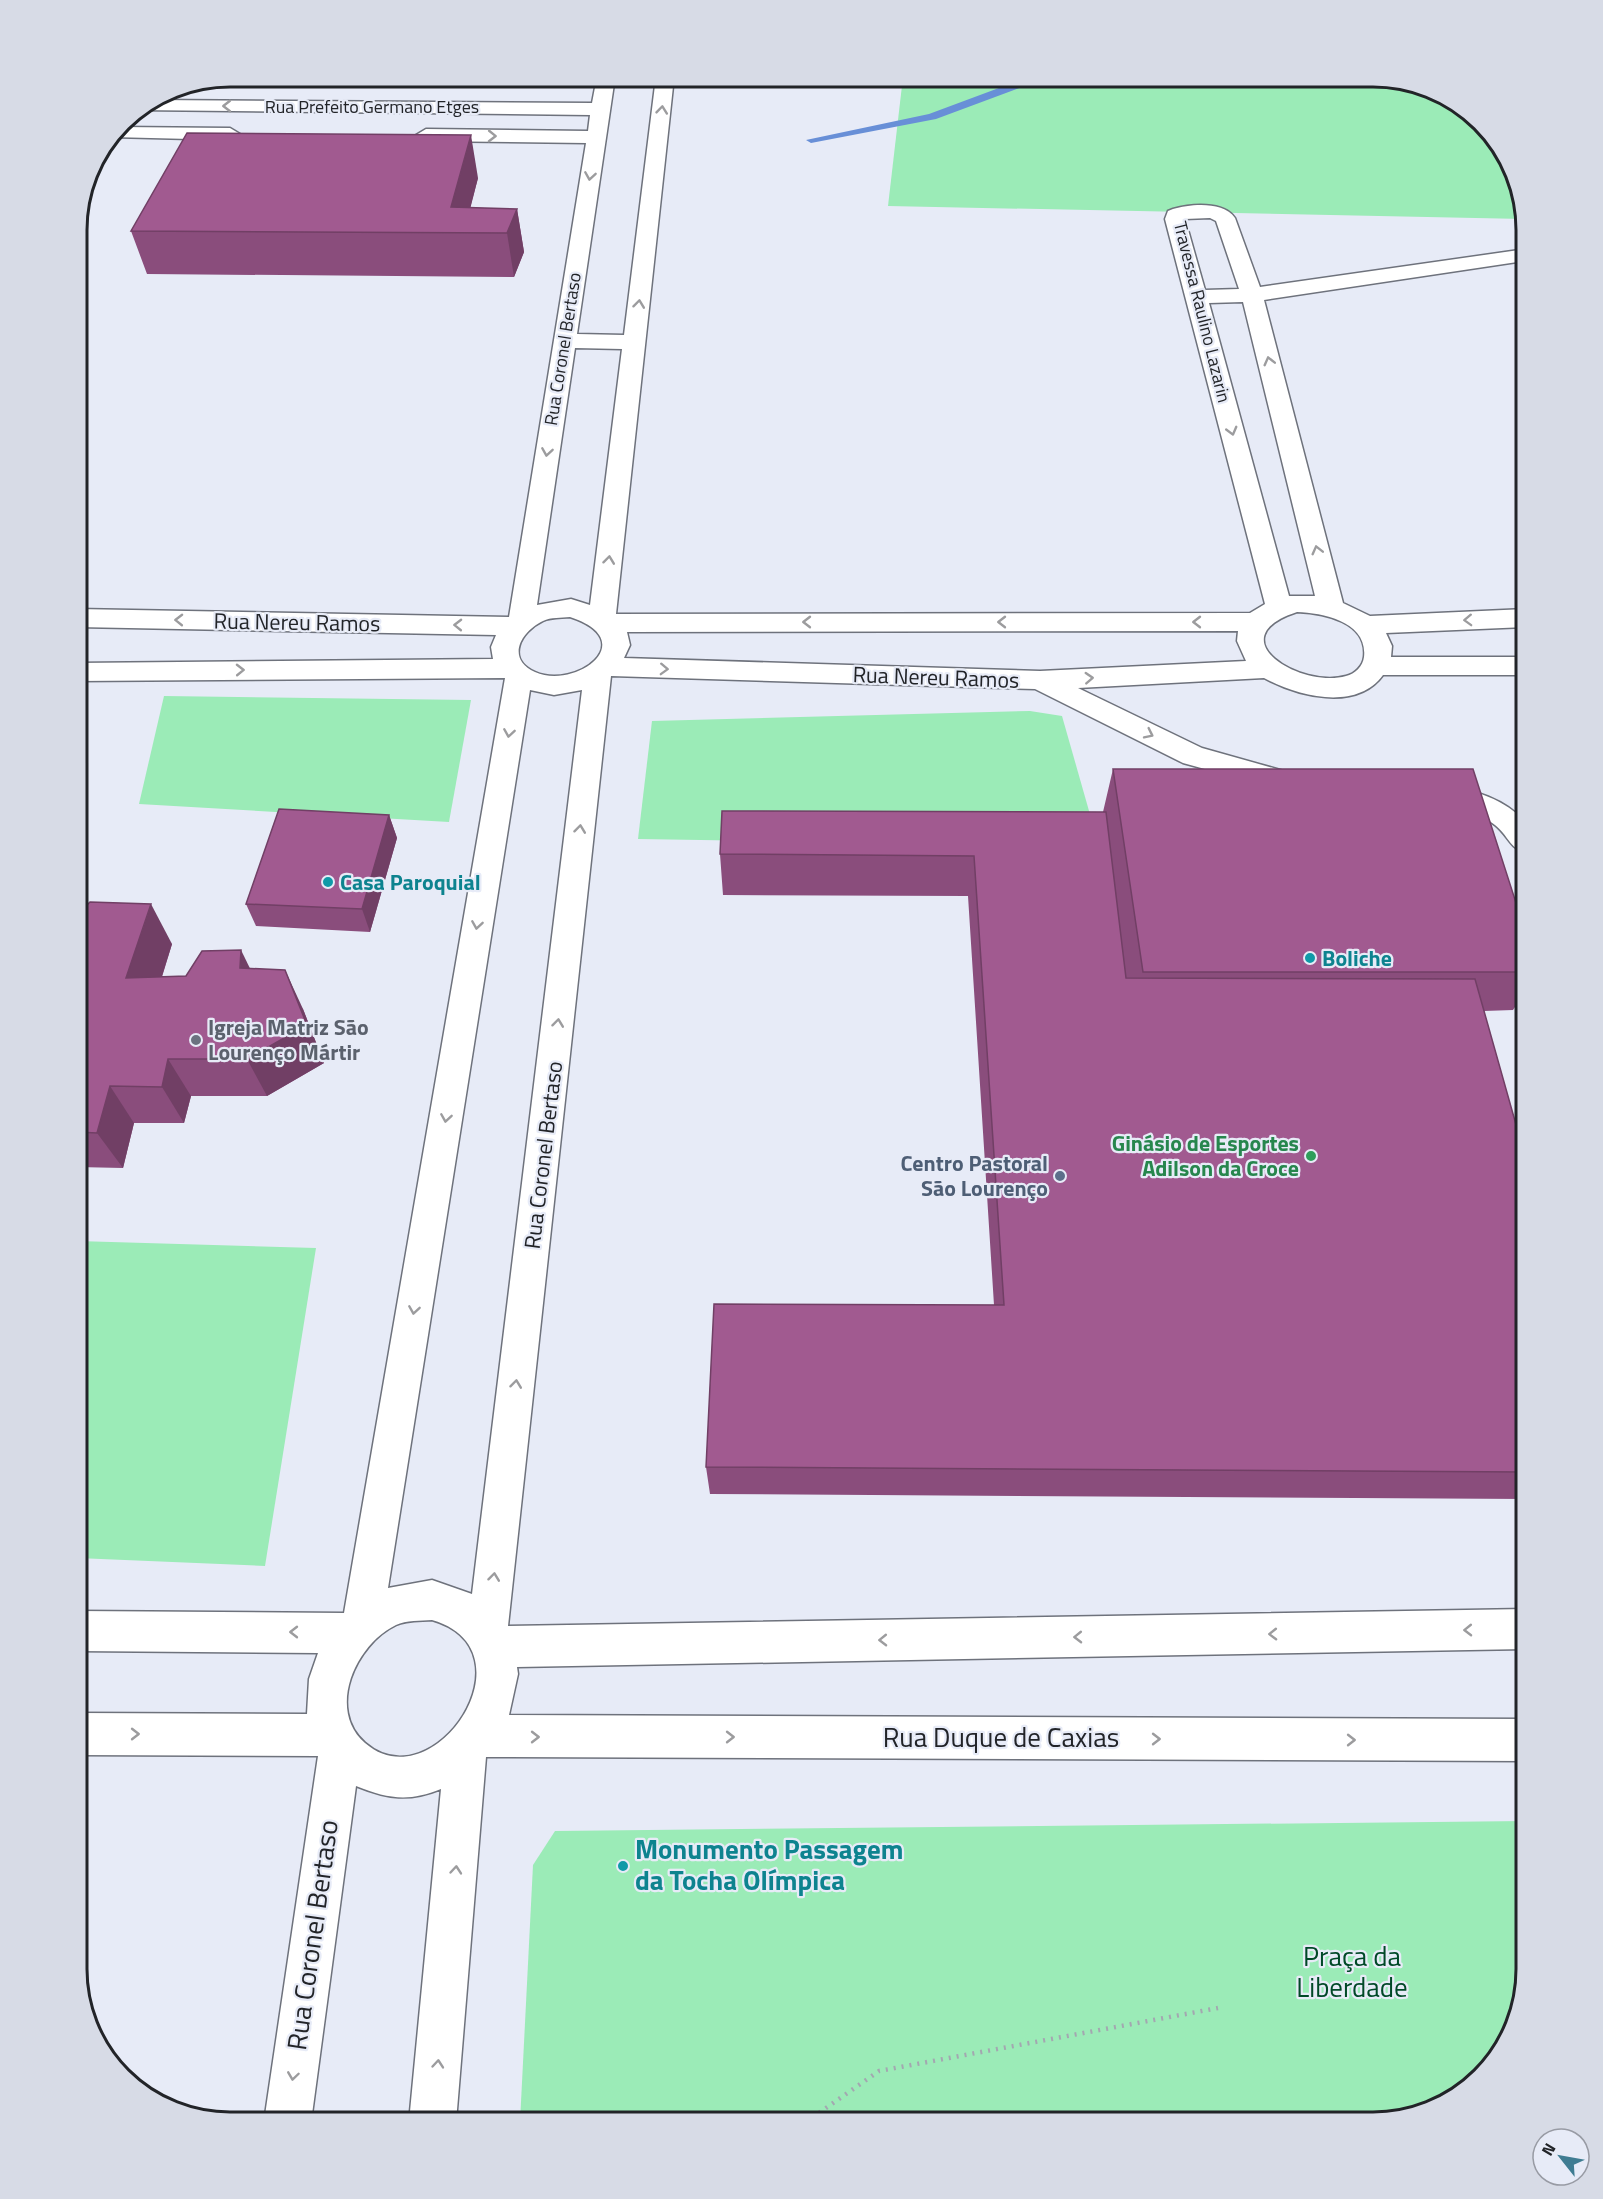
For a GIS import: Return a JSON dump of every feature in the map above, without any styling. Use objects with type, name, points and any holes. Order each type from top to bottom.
[{"type":"street","name":"Rua Coronel Bertaso","points":[[519,624],[604,87]]},
{"type":"street","points":[[604,620],[664,87]]},
{"type":"street","name":"Rua Prefeito Germano Etges","points":[[158,106],[601,109]]},
{"type":"street","points":[[128,130],[143,117]]},
{"type":"street","name":"Rua Prefeito Germano Etges","points":[[126,133],[250,134]]},
{"type":"street","name":"Rua Prefeito Germano Etges","points":[[405,135],[596,137]]},
{"type":"street","name":"Travessa Raulino Lazarin","points":[[1279,606],[1175,219],[1175,215],[1180,213],[1222,214],[1252,295],[1331,607]]},
{"type":"street","points":[[1197,297],[1252,295],[1516,256]]},
{"type":"street","points":[[565,341],[634,342]]},
{"type":"street","points":[[1313,603],[1331,607],[1364,625],[1375,638],[1379,653],[1375,666],[1365,679],[1335,689],[1299,686],[1267,669],[1251,645],[1250,633],[1265,613],[1279,606],[1313,603]]},
{"type":"street","points":[[571,608],[587,611],[604,620],[612,627],[617,639],[616,651],[602,670],[584,681],[551,685],[515,672],[504,657],[505,644],[510,632],[535,614],[571,608]]},
{"type":"street","name":"Rua Nereu Ramos","points":[[87,618],[519,624]]},
{"type":"street","points":[[1364,625],[1516,618]]},
{"type":"street","points":[[604,620],[1256,622]]},
{"type":"street","points":[[1375,666],[1516,666]]},
{"type":"street","name":"Rua Nereu Ramos","points":[[602,670],[1040,680],[1267,669]]},
{"type":"street","name":"Rua Coronel Bertaso","points":[[490,1641],[602,670]]},
{"type":"street","name":"Rua Nereu Ramos","points":[[87,672],[515,672]]},
{"type":"street","points":[[357,1628],[515,672]]},
{"type":"street","points":[[1040,680],[1193,756],[1266,778],[1311,784]]},
{"type":"street","points":[[1418,794],[1460,798],[1505,817],[1516,830]]},
{"type":"street","points":[[432,1600],[454,1606],[473,1618],[490,1641],[497,1669],[496,1693],[489,1715],[471,1743],[446,1764],[422,1775],[398,1778],[375,1774],[355,1764],[336,1742],[326,1710],[328,1682],[337,1656],[357,1628],[384,1609],[408,1601],[432,1600]]},
{"type":"street","points":[[87,1631],[357,1628]]},
{"type":"street","points":[[490,1641],[1516,1629]]},
{"type":"street","points":[[87,1734],[336,1742]]},
{"type":"street","name":"Rua Duque de Caxias","points":[[471,1743],[1516,1740]]},
{"type":"street","name":"Rua Coronel Bertaso","points":[[288,2112],[336,1742]]},
{"type":"street","points":[[434,2112],[471,1743]]},
{"type":"path","points":[[820,2112],[879,2071],[1218,2008]]},
{"type":"green space","points":[[902,87],[1382,87],[1419,95],[1436,102],[1467,122],[1497,158],[1511,193],[1515,219],[888,206]]},
{"type":"green space","points":[[164,696],[471,700],[449,822],[139,804]]},
{"type":"green space","points":[[1030,711],[1062,716],[1099,846],[638,839],[652,721]]},
{"type":"green space","points":[[87,1241],[316,1248],[265,1566],[87,1558]]},
{"type":"green space","name":"Praça da Liberdade","points":[[1516,1821],[1515,1988],[1505,2024],[1497,2041],[1474,2070],[1445,2093],[1428,2101],[1392,2111],[521,2112],[533,1865],[555,1831]]},
{"type":"building","points":[[187,133],[471,135],[451,207],[517,209],[507,233],[131,231]]},
{"type":"building","name":"Boliche","points":[[1113,769],[1473,769],[1516,903],[1516,972],[1143,972]]},
{"type":"building","name":"Casa Paroquial","points":[[279,809],[389,815],[362,909],[246,904]]},
{"type":"building","points":[[722,811],[1106,812],[1126,978],[1475,979],[1516,1125],[1516,1472],[706,1467],[714,1304],[1004,1305],[974,856],[720,854]]},
{"type":"building","points":[[90,902],[151,904],[126,978],[186,976],[202,951],[241,950],[240,968],[285,970],[307,1025],[247,1059],[168,1059],[162,1087],[110,1086],[97,1133],[87,1132],[87,905]]},
{"type":"waterway","points":[[811,140],[932,117],[1011,87]]},
{"type":"place","name":"Casa Paroquial","points":[[328,882]]},
{"type":"place","name":"Boliche","points":[[1310,958]]},
{"type":"place","name":"Igreja Matriz São Lourenço Mártir","points":[[196,1040]]},
{"type":"place","name":"Ginásio de Esportes Adilson da Croce","points":[[1311,1156]]},
{"type":"place","name":"Centro Pastoral São Lourenço","points":[[1060,1176]]},
{"type":"place","name":"Monumento Passagem da Tocha Olímpica","points":[[623,1866]]}]
